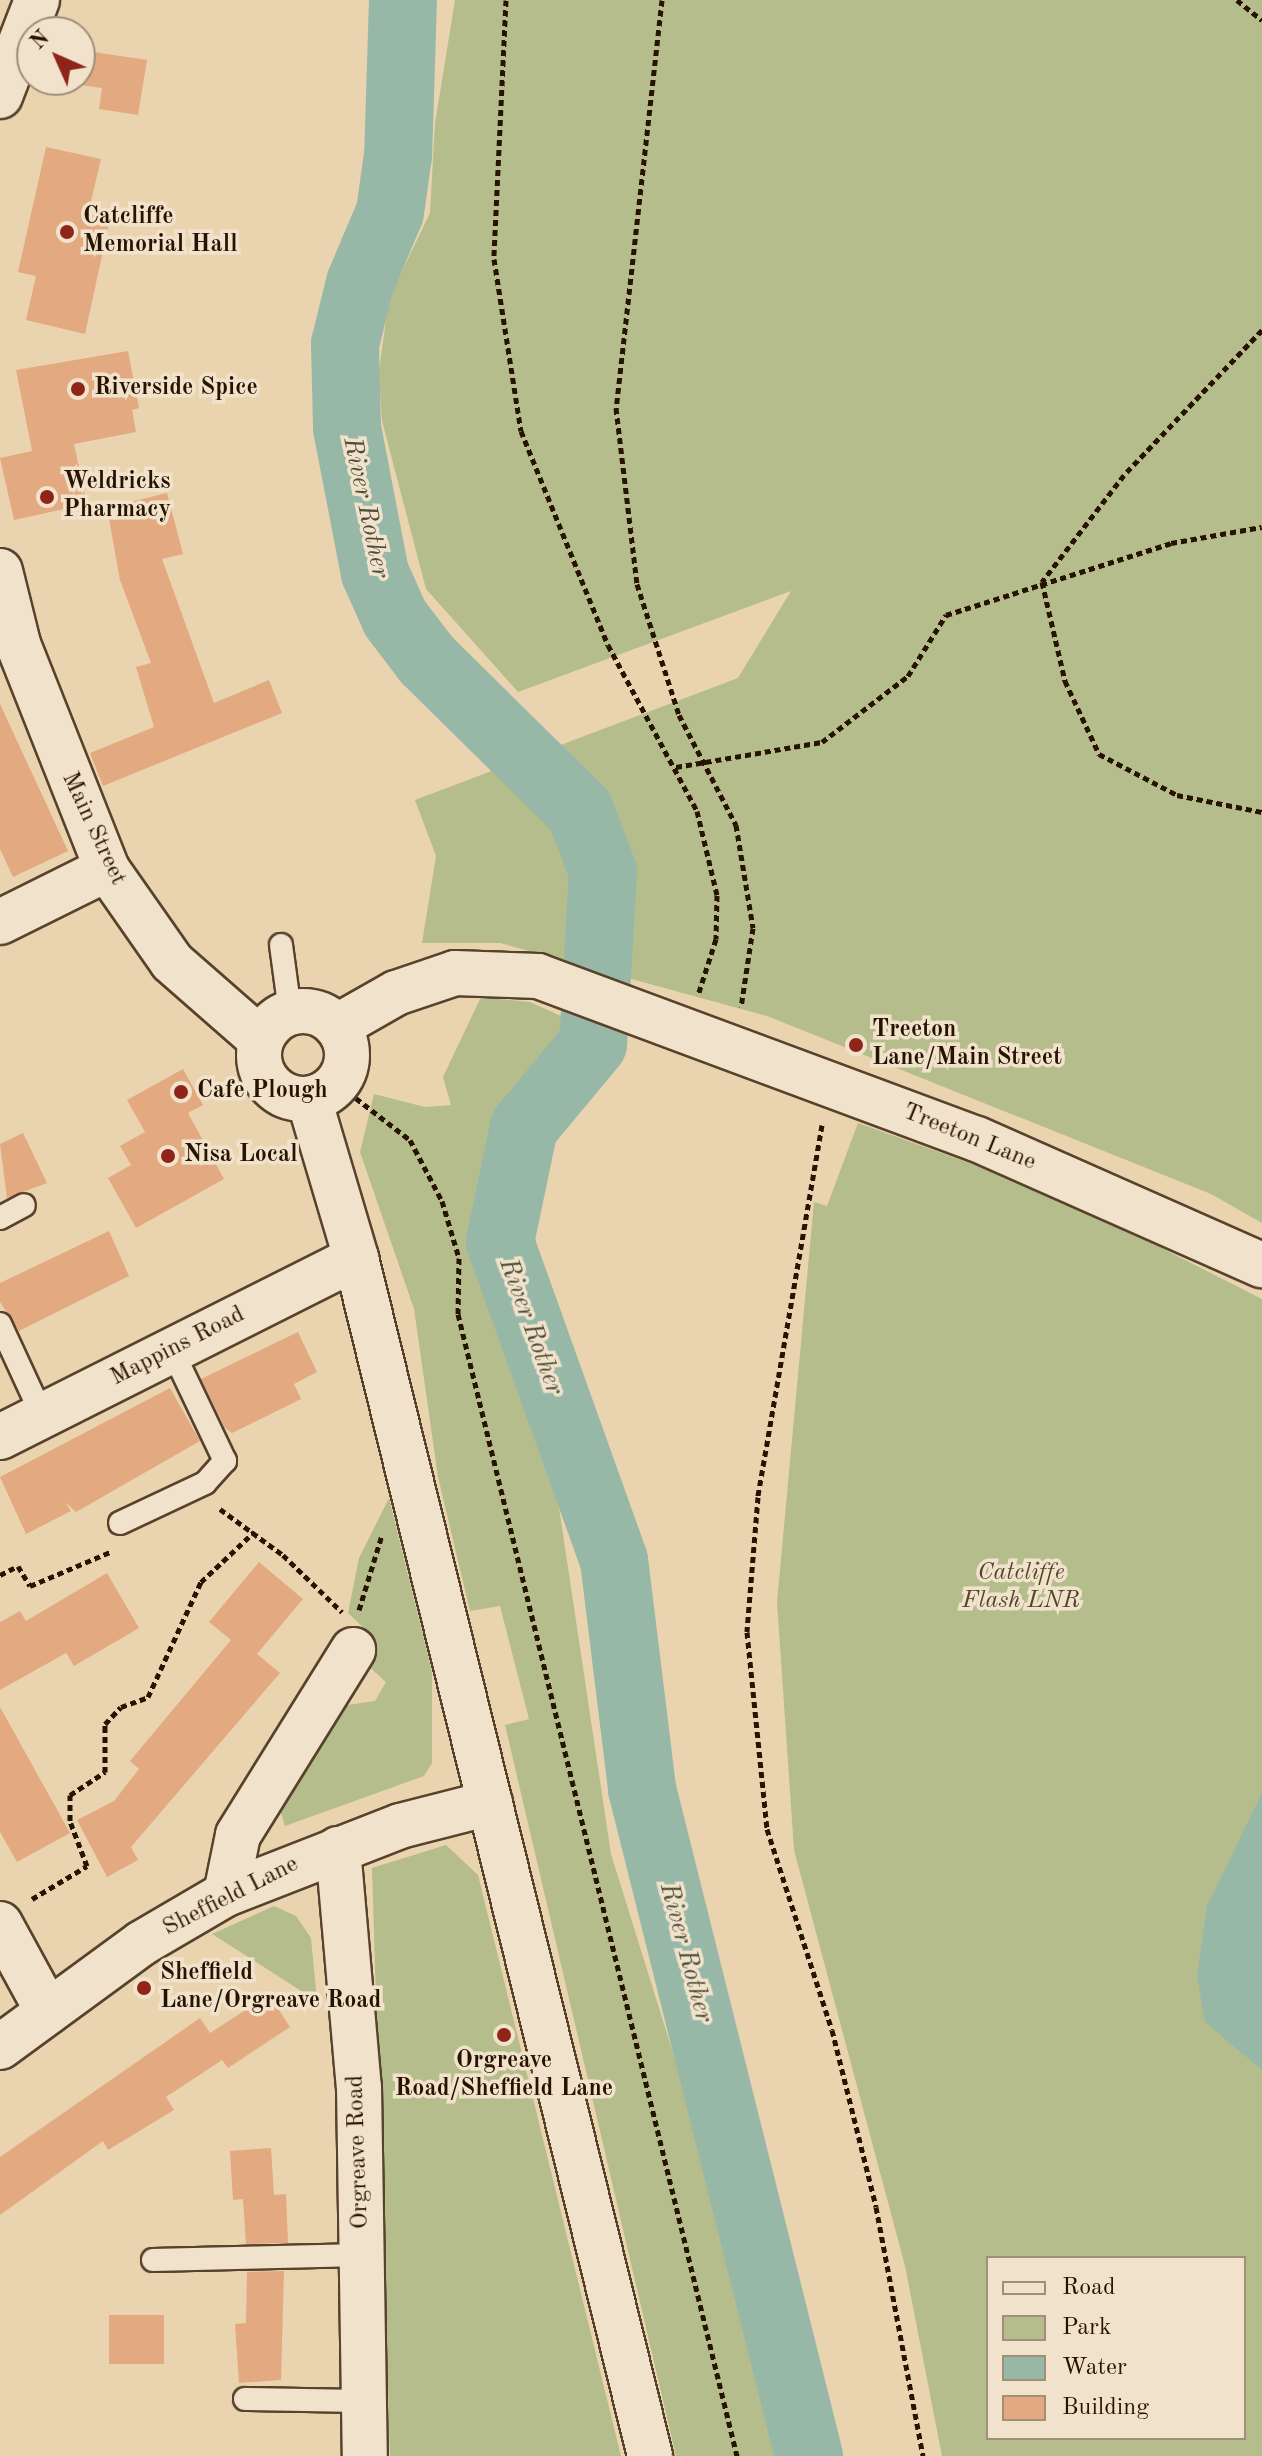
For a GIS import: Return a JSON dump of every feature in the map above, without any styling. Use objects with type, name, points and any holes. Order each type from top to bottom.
[{"type":"main road","points":[[0,96],[37,0]]},
{"type":"main road","name":"Main Street","points":[[0,571],[9,649],[107,869],[172,962],[276,1026]]},
{"type":"main road","points":[[0,922],[107,869]]},
{"type":"main road","name":"Treeton Lane","points":[[338,1026],[396,993],[455,973],[538,976],[834,1085],[1063,1175],[1262,1265]]},
{"type":"main road","points":[[322,1093],[269,1083],[276,1026],[316,1012],[338,1026],[348,1050],[322,1093],[356,1258],[650,2456]]},
{"type":"main road","name":"Mappins Road","points":[[0,1437],[356,1258]]},
{"type":"main road","points":[[226,1894],[238,1835],[354,1638]]},
{"type":"main road","name":"Sheffield Lane","points":[[0,2047],[226,1894],[338,1849],[490,1803]]},
{"type":"main road","name":"Orgreave Road","points":[[338,1849],[359,2087],[365,2456]]},
{"type":"main road","points":[[12,1914],[48,2012]]},
{"type":"lane","points":[[276,1026],[281,945]]},
{"type":"lane","points":[[0,1218],[24,1205]]},
{"type":"lane","points":[[0,1324],[42,1415]]},
{"type":"lane","points":[[120,1523],[205,1483],[225,1461],[172,1350]]},
{"type":"lane","points":[[153,2260],[361,2255]]},
{"type":"lane","points":[[245,2399],[364,2401]]},
{"type":"path","points":[[506,0],[494,259],[521,431],[608,645],[697,811],[717,895],[716,939],[679,1027]]},
{"type":"path","points":[[662,0],[616,408],[637,584],[679,715],[736,825],[753,928],[727,1045]]},
{"type":"path","points":[[1237,0],[1262,20]]},
{"type":"path","points":[[1042,582],[1124,475],[1262,330]]},
{"type":"path","points":[[676,767],[700,757],[822,742],[908,676],[946,615],[1171,543],[1262,527]]},
{"type":"path","points":[[1042,582],[1065,681],[1099,754],[1177,795],[1262,812]]},
{"type":"path","points":[[834,1085],[806,1188],[758,1497],[747,1632],[767,1829],[832,2030],[876,2207],[923,2456]]},
{"type":"path","points":[[322,1093],[368,1101],[410,1140],[442,1201],[459,1258],[458,1314],[737,2456]]},
{"type":"path","points":[[354,1638],[379,1541],[409,1484]]},
{"type":"path","points":[[213,1509],[230,1510],[354,1638]]},
{"type":"path","points":[[12,1914],[87,1866],[70,1821],[70,1795],[105,1772],[105,1724],[121,1707],[148,1697],[201,1582],[254,1532]]},
{"type":"path","points":[[0,1575],[18,1566],[30,1586],[115,1550]]},
{"type":"green space","points":[[455,0],[1262,0],[1262,1223],[1211,1194],[767,1016],[500,943],[422,943],[436,856],[415,800],[738,678],[791,591],[518,692],[426,589],[382,421],[379,371],[389,298],[430,213],[435,123]]},
{"type":"green space","points":[[481,997],[530,1002],[572,1021],[497,1139],[482,1242],[557,1494],[611,1854],[713,2181],[778,2456],[676,2456],[505,1725],[529,1719],[500,1606],[470,1611],[438,1477],[414,1309],[360,1152],[374,1094],[425,1107],[451,1105],[443,1077]]},
{"type":"green space","name":"Catcliffe Flash LNR","points":[[858,1123],[1051,1192],[1262,1299],[1262,2456],[942,2456],[905,2266],[794,1850],[777,1602],[814,1202],[827,1206]]},
{"type":"green space","points":[[389,1498],[432,1672],[432,1763],[424,1776],[285,1826],[279,1807],[341,1706],[375,1701],[386,1682],[366,1664],[370,1634],[348,1613],[359,1558]]},
{"type":"green space","points":[[446,1845],[478,1875],[621,2456],[390,2456],[372,1868]]},
{"type":"green space","points":[[274,1906],[296,1916],[311,1938],[317,2001],[212,1934]]},
{"type":"water","points":[[1262,1793],[1262,2070],[1205,2022],[1197,1976],[1207,1906]]},
{"type":"building","points":[[96,52],[147,60],[138,115],[99,109],[102,88],[96,87]]},
{"type":"building","name":"Catcliffe Memorial Hall","points":[[46,147],[101,159],[88,214],[110,219],[85,334],[26,320],[36,276],[18,272]]},
{"type":"building","points":[[128,351],[139,408],[132,410],[136,432],[74,444],[87,504],[14,520],[0,458],[32,451],[16,370]]},
{"type":"building","points":[[167,493],[183,554],[162,559],[214,703],[269,680],[282,713],[103,786],[90,753],[154,727],[136,667],[151,663],[120,580],[107,508]]},
{"type":"building","points":[[0,704],[68,851],[13,877],[0,849]]},
{"type":"building","name":"Nisa Local","points":[[183,1069],[203,1105],[188,1113],[224,1179],[136,1228],[108,1178],[131,1165],[120,1146],[145,1132],[127,1100]]},
{"type":"building","points":[[23,1133],[47,1183],[7,1198],[0,1144]]},
{"type":"building","points":[[109,1231],[129,1276],[19,1331],[0,1302],[0,1283]]},
{"type":"building","points":[[298,1332],[317,1372],[294,1384],[301,1399],[232,1433],[225,1428],[201,1379]]},
{"type":"building","points":[[170,1388],[200,1441],[76,1512],[65,1502],[71,1511],[26,1534],[0,1477]]},
{"type":"building","points":[[259,1562],[303,1599],[257,1654],[280,1673],[131,1847],[138,1860],[107,1877],[77,1820],[114,1801],[139,1769],[130,1761],[231,1640],[209,1622]]},
{"type":"building","points":[[107,1573],[139,1628],[74,1666],[66,1653],[0,1690],[0,1622],[20,1611],[26,1621]]},
{"type":"building","points":[[0,1707],[70,1833],[17,1862],[0,1832]]},
{"type":"building","points":[[269,1995],[290,2027],[228,2068],[222,2060],[166,2097],[174,2110],[108,2150],[103,2141],[0,2215],[0,2157],[200,2018],[210,2033]]},
{"type":"building","points":[[271,2148],[274,2195],[286,2194],[288,2243],[246,2244],[243,2199],[233,2200],[230,2151]]},
{"type":"building","points":[[284,2271],[281,2380],[239,2383],[235,2324],[246,2323],[247,2272]]},
{"type":"building","points":[[109,2315],[164,2315],[164,2364],[109,2364]]},
{"type":"waterway","name":"River Rother","points":[[403,0],[398,155],[390,212],[360,283],[345,344],[347,428],[375,573],[395,618],[427,660],[580,811],[603,872],[593,1044],[524,1127],[500,1242],[614,1560],[642,1789],[809,2456]]},
{"type":"place","name":"Catcliffe Memorial Hall","points":[[67,232]]},
{"type":"place","name":"Riverside Spice","points":[[78,389]]},
{"type":"place","name":"Weldricks Pharmacy","points":[[47,497]]},
{"type":"place","name":"Treeton Lane/Main Street","points":[[856,1045]]},
{"type":"place","name":"Cafe Plough","points":[[181,1092]]},
{"type":"place","name":"Nisa Local","points":[[168,1156]]},
{"type":"place","name":"Sheffield Lane/Orgreave Road","points":[[144,1988]]},
{"type":"place","name":"Orgreave Road/Sheffield Lane","points":[[504,2035]]}]
